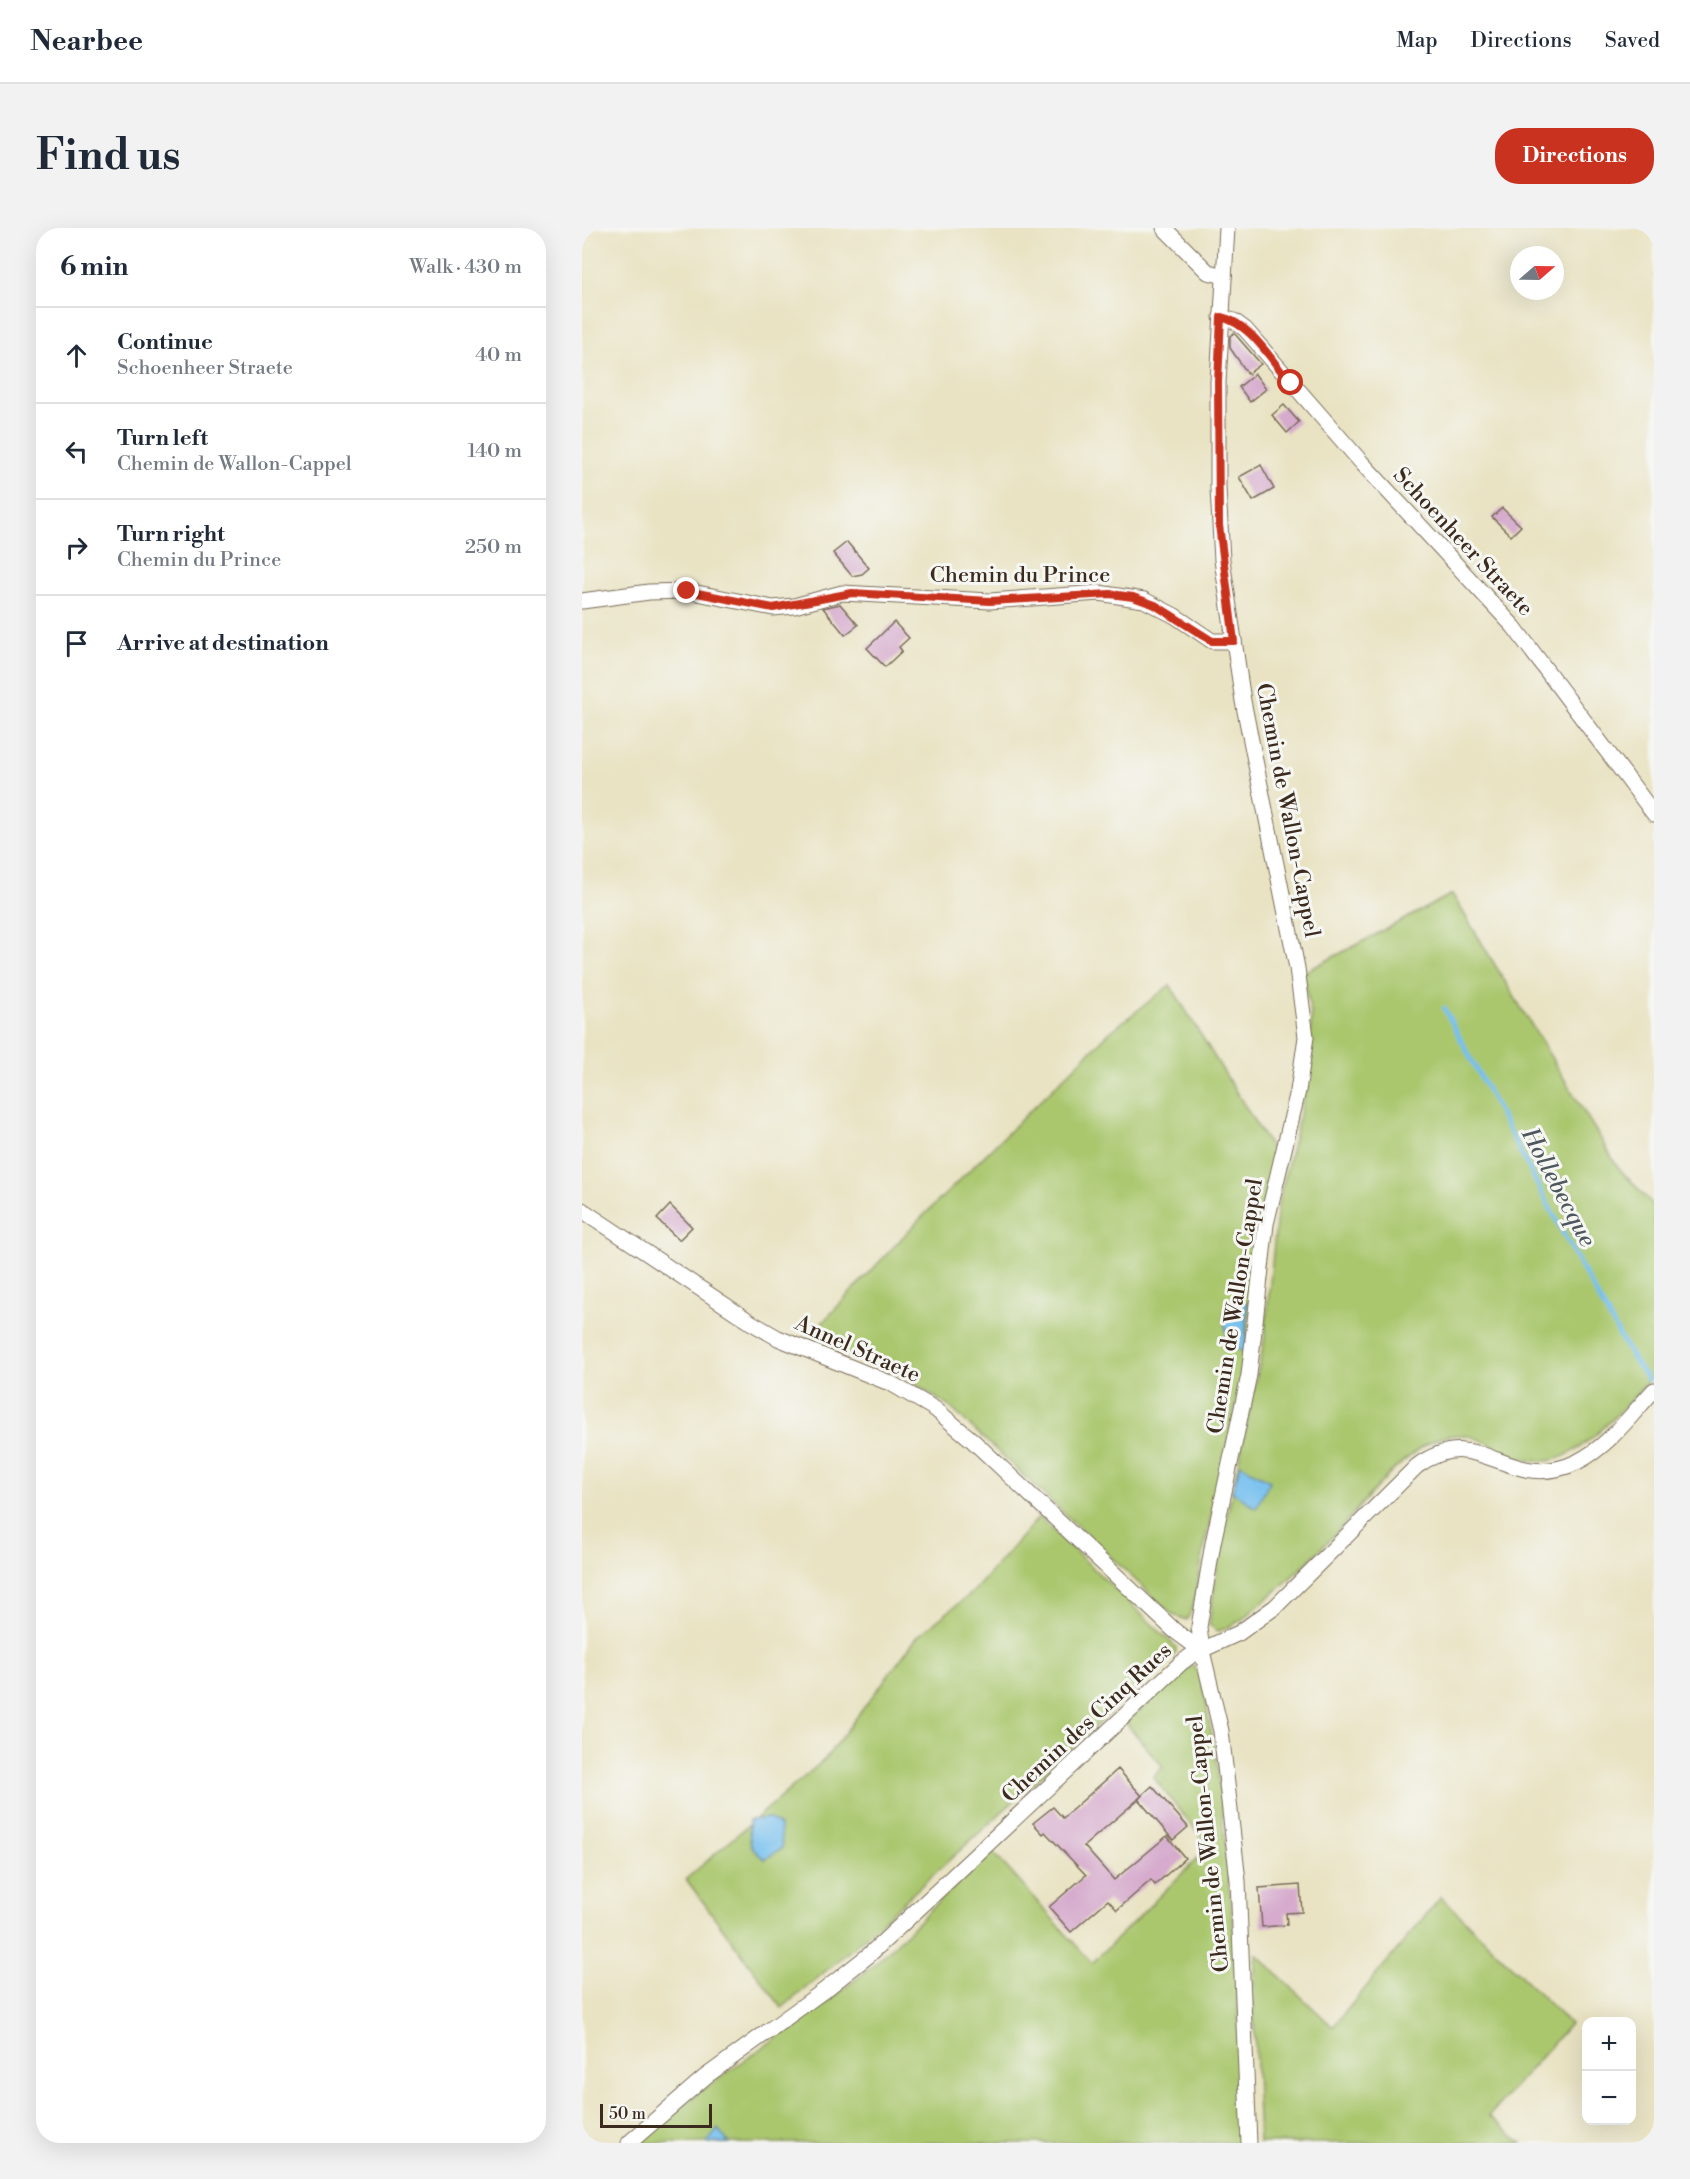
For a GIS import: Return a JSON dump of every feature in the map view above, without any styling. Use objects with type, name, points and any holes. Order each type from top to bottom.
[{"type":"street","points":[[1164,228],[1208,272],[1224,276]]},
{"type":"street","name":"Chemin de Wallon-Cappel","points":[[1227,228],[1218,382],[1219,525],[1245,710],[1300,984],[1306,1037],[1298,1091],[1266,1224],[1249,1375],[1199,1627],[1202,1651],[1221,1731],[1238,1881],[1249,2143]]},
{"type":"street","name":"Schoenheer Straete","points":[[1221,317],[1234,321],[1245,329],[1362,463],[1514,627],[1654,814]]},
{"type":"street","name":"Chemin du Prince","points":[[582,601],[642,593],[687,591],[773,608],[852,593],[990,601],[1110,594],[1133,597],[1155,605],[1212,641],[1234,641]]},
{"type":"street","name":"Annel Straete","points":[[582,1210],[745,1320],[778,1338],[892,1384],[935,1409],[972,1440],[1175,1631],[1202,1651]]},
{"type":"street","name":"Chemin des Cinq Rues","points":[[629,2143],[705,2077],[869,1955],[1174,1669],[1202,1651],[1239,1633],[1275,1607],[1318,1567],[1400,1481],[1425,1460],[1449,1450],[1465,1449],[1526,1471],[1555,1470],[1579,1461],[1599,1448],[1654,1390]]},
{"type":"green space","points":[[1452,894],[1617,1166],[1654,1206],[1654,1375],[1594,1436],[1580,1447],[1553,1460],[1535,1461],[1519,1458],[1475,1438],[1460,1435],[1443,1437],[1424,1446],[1387,1476],[1325,1545],[1291,1578],[1242,1619],[1218,1631],[1209,1625],[1220,1549],[1264,1343],[1278,1204],[1311,1069],[1311,1014],[1303,973]]},
{"type":"green space","points":[[1170,985],[1274,1153],[1254,1252],[1246,1360],[1194,1604],[1187,1620],[1173,1615],[950,1407],[900,1374],[806,1340],[917,1222],[1110,1032]]},
{"type":"green space","points":[[1039,1517],[1176,1647],[1176,1653],[853,1948],[782,2008],[686,1879],[825,1759],[918,1636],[973,1592]]},
{"type":"green space","points":[[1194,1665],[1202,1681],[1217,1764],[1236,1954],[1242,2143],[640,2143],[697,2094],[830,2000],[875,1964],[991,1850],[1092,1963],[1209,1847],[1153,1777],[1163,1767],[1126,1723],[1187,1668]]},
{"type":"green space","points":[[1441,1897],[1570,2024],[1489,2116],[1522,2143],[1259,2143],[1253,1993],[1256,1954],[1333,2027]]},
{"type":"water","points":[[1247,1302],[1245,1353],[1227,1343],[1224,1314],[1234,1305]]},
{"type":"water","points":[[1240,1464],[1270,1481],[1256,1508],[1232,1491]]},
{"type":"water","points":[[769,1818],[780,1826],[782,1848],[765,1859],[752,1847],[749,1820]]},
{"type":"water","points":[[718,2129],[729,2143],[707,2143]]},
{"type":"building","points":[[1234,333],[1261,364],[1248,374],[1230,348],[1230,336]]},
{"type":"building","points":[[1255,374],[1266,389],[1250,402],[1239,387]]},
{"type":"building","points":[[1284,405],[1299,422],[1287,433],[1272,415]]},
{"type":"building","points":[[1261,465],[1274,489],[1253,501],[1239,477]]},
{"type":"building","points":[[1502,508],[1521,526],[1511,536],[1492,517]]},
{"type":"building","points":[[847,542],[869,568],[862,574],[852,576],[833,553]]},
{"type":"building","points":[[840,604],[858,625],[845,635],[823,608]]},
{"type":"building","points":[[894,622],[909,638],[899,647],[902,651],[885,667],[867,648]]},
{"type":"building","points":[[670,1205],[692,1227],[679,1240],[657,1219]]},
{"type":"building","points":[[1118,1769],[1142,1796],[1084,1846],[1114,1880],[1167,1836],[1185,1858],[1155,1885],[1151,1880],[1117,1910],[1108,1900],[1071,1932],[1049,1907],[1086,1875],[1045,1832],[1043,1834],[1033,1823],[1053,1807],[1063,1818]]},
{"type":"building","points":[[1152,1786],[1188,1827],[1173,1840],[1138,1799]]},
{"type":"building","points":[[1300,1885],[1302,1912],[1286,1913],[1287,1925],[1262,1927],[1259,1888]]},
{"type":"waterway","name":"Hollebecque","points":[[1444,1008],[1580,1265],[1631,1356],[1648,1380]]},
{"type":"route","points":[[687,591],[709,594],[762,608],[784,608],[842,593],[990,601],[1110,594],[1133,597],[1155,605],[1212,641],[1234,641],[1219,525],[1218,382],[1221,317],[1234,321],[1245,329],[1291,383]]}]
